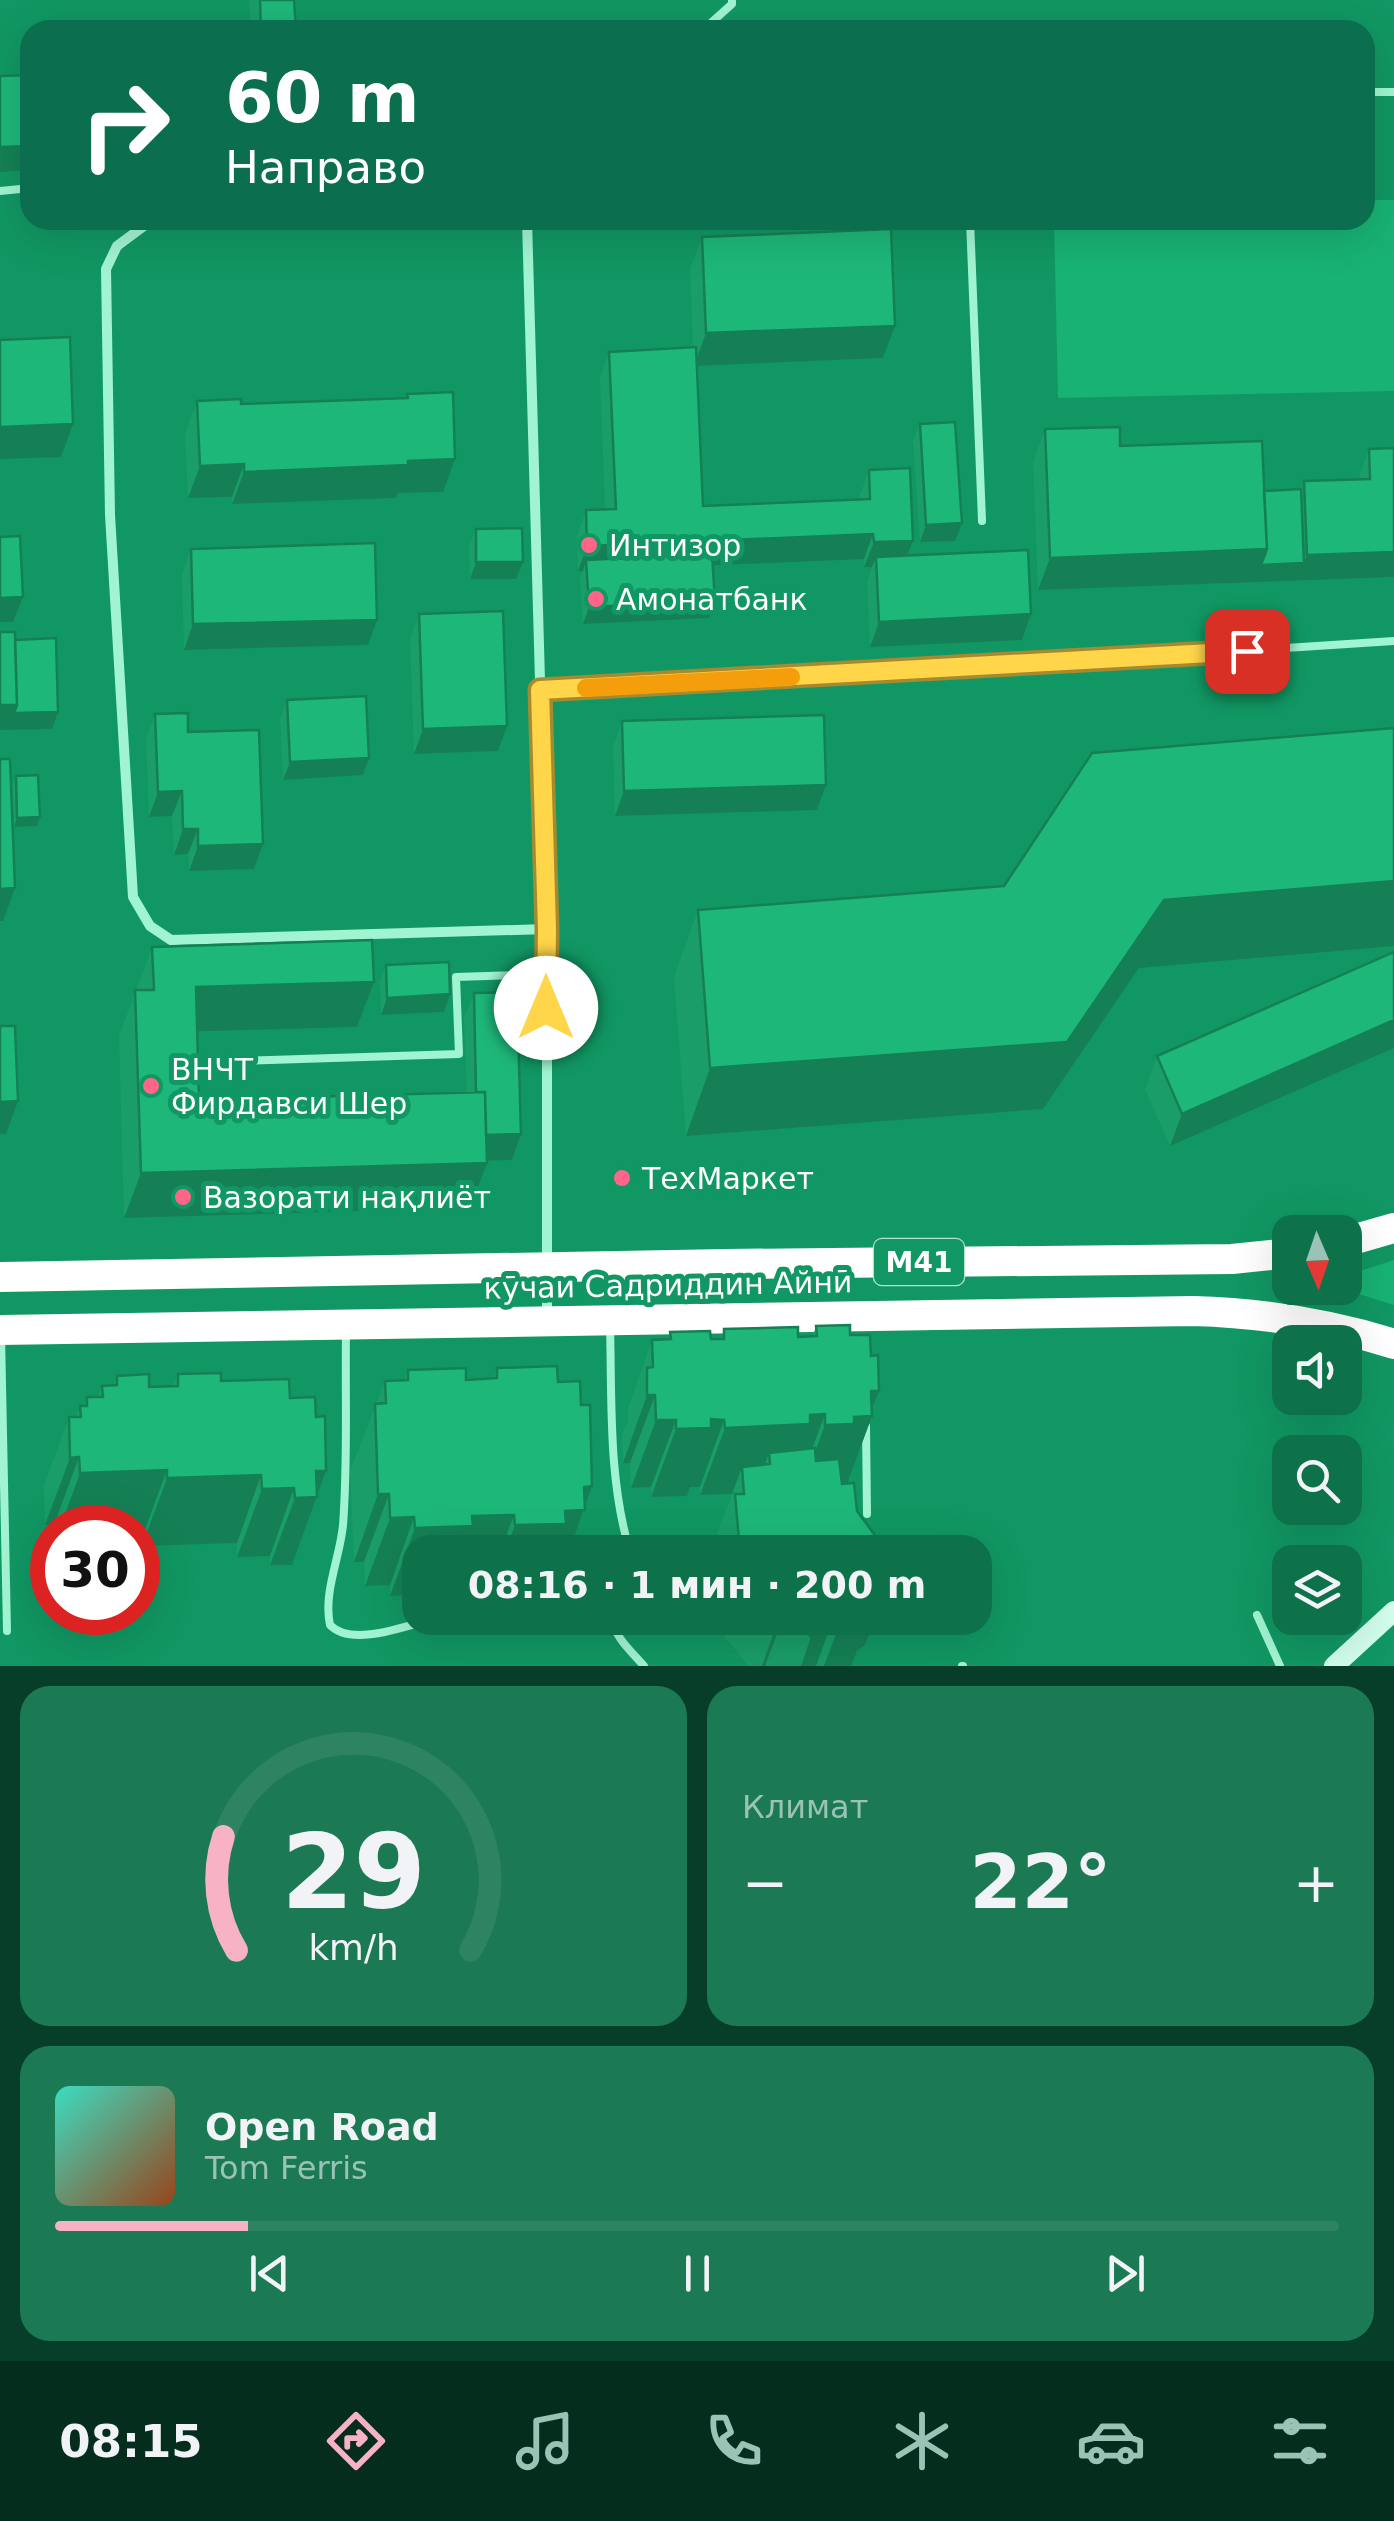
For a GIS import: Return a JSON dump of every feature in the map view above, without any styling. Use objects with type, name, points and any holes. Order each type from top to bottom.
[{"type":"highway","points":[[1362,1237],[1394,1228]]},
{"type":"highway","name":"кӯчаи Садриддин Айнӣ","points":[[0,1276],[1232,1260],[1272,1255]]},
{"type":"highway","name":"кӯчаи Садриддин Айнӣ","points":[[0,1330],[680,1319],[864,1326],[1234,1312],[1312,1323],[1394,1344]]},
{"type":"street","points":[[139,230],[117,246],[106,269],[110,515],[133,897],[150,926],[171,940],[547,929]]},
{"type":"street","points":[[527,230],[547,929],[547,1322]]},
{"type":"street","points":[[1334,1666],[1394,1611]]},
{"type":"lane","points":[[714,20],[732,0]]},
{"type":"lane","points":[[970,230],[982,521]]},
{"type":"lane","points":[[540,690],[1081,662],[1394,641]]},
{"type":"lane","points":[[209,1062],[458,1054],[456,977],[547,974]]},
{"type":"lane","points":[[610,1320],[615,1479],[625,1535]]},
{"type":"lane","points":[[346,1326],[344,1505],[328,1600],[330,1625],[336,1632],[351,1636],[402,1626]]},
{"type":"lane","points":[[0,1330],[7,1630]]},
{"type":"lane","points":[[866,1415],[867,1514]]},
{"type":"lane","points":[[1258,1616],[1280,1666]]},
{"type":"lane","points":[[618,1635],[644,1666]]},
{"type":"green space","points":[[1375,200],[1394,200],[1394,391],[1058,398],[1054,230],[1375,230]]},
{"type":"green space","points":[[1394,1260],[1394,1305],[1362,1295],[1362,1270]]},
{"type":"building","points":[[260,0],[294,0],[295,20],[261,20]]},
{"type":"building","points":[[20,75],[20,146],[0,147],[0,76]]},
{"type":"building","points":[[891,230],[895,326],[706,333],[702,237]]},
{"type":"building","points":[[70,337],[73,424],[0,427],[0,340]]},
{"type":"building","points":[[696,347],[703,506],[870,499],[869,470],[910,468],[913,541],[874,542],[873,534],[587,546],[586,510],[616,509],[609,352]]},
{"type":"building","points":[[453,392],[455,459],[408,461],[408,465],[244,472],[244,464],[200,466],[197,401],[241,399],[241,404],[408,398],[407,394]]},
{"type":"building","points":[[955,422],[962,523],[926,525],[920,424]]},
{"type":"building","points":[[1120,427],[1120,446],[1262,441],[1267,549],[1050,558],[1045,429]]},
{"type":"building","points":[[1394,448],[1394,552],[1307,555],[1304,481],[1370,479],[1369,449]]},
{"type":"building","points":[[1301,489],[1304,563],[1261,565],[1267,549],[1264,491]]},
{"type":"building","points":[[522,528],[523,562],[476,562],[476,529]]},
{"type":"building","points":[[20,536],[23,597],[0,598],[0,537]]},
{"type":"building","points":[[375,543],[377,620],[193,624],[191,549]]},
{"type":"building","points":[[1028,550],[1031,614],[879,622],[876,557]]},
{"type":"building","points":[[712,554],[715,601],[589,607],[586,560]]},
{"type":"building","points":[[503,611],[507,726],[423,729],[419,614]]},
{"type":"building","points":[[0,632],[15,632],[17,705],[0,705]]},
{"type":"building","points":[[56,638],[58,712],[14,713],[15,640]]},
{"type":"building","points":[[366,696],[369,758],[290,762],[287,700]]},
{"type":"building","points":[[188,713],[188,732],[259,730],[263,844],[198,846],[198,829],[183,829],[182,791],[158,792],[155,714]]},
{"type":"building","points":[[824,715],[826,785],[624,791],[622,721]]},
{"type":"building","points":[[1394,728],[1394,881],[1164,900],[1067,1042],[710,1068],[698,910],[1004,886],[1092,753]]},
{"type":"building","points":[[0,759],[10,759],[15,888],[0,889]]},
{"type":"building","points":[[38,775],[40,817],[17,818],[16,776]]},
{"type":"building","points":[[372,940],[374,982],[196,987],[199,1100],[485,1092],[487,1163],[141,1173],[135,990],[154,990],[152,947]]},
{"type":"building","points":[[1394,952],[1394,1020],[1182,1114],[1157,1056]]},
{"type":"building","points":[[449,962],[450,994],[387,998],[386,965]]},
{"type":"building","points":[[517,992],[521,1134],[486,1135],[485,1092],[476,1092],[474,993]]},
{"type":"building","points":[[0,1026],[15,1026],[18,1101],[0,1102]]},
{"type":"building","points":[[850,1325],[850,1335],[870,1335],[871,1356],[878,1355],[879,1391],[871,1391],[872,1416],[854,1417],[854,1424],[825,1425],[825,1414],[810,1415],[810,1424],[725,1428],[724,1420],[711,1419],[711,1428],[676,1429],[676,1420],[656,1420],[655,1395],[647,1395],[647,1368],[653,1367],[652,1340],[671,1339],[670,1332],[710,1331],[711,1339],[724,1339],[724,1329],[798,1327],[798,1337],[817,1336],[816,1326]]},
{"type":"building","points":[[557,1366],[558,1382],[580,1381],[581,1405],[590,1405],[592,1486],[584,1487],[585,1510],[565,1511],[566,1524],[515,1525],[514,1515],[472,1516],[473,1526],[415,1528],[414,1517],[390,1518],[389,1494],[378,1494],[375,1404],[386,1403],[385,1381],[408,1380],[408,1370],[466,1368],[466,1380],[497,1378],[497,1368]]},
{"type":"building","points":[[221,1373],[221,1381],[289,1379],[290,1398],[315,1397],[316,1417],[325,1416],[326,1471],[316,1471],[317,1497],[295,1498],[294,1488],[262,1489],[261,1475],[167,1478],[167,1470],[80,1473],[79,1457],[70,1458],[69,1417],[81,1417],[80,1406],[87,1406],[87,1397],[103,1397],[102,1386],[117,1385],[117,1376],[149,1374],[149,1387],[178,1386],[178,1374]]},
{"type":"building","points":[[815,1448],[816,1461],[839,1459],[842,1484],[854,1483],[857,1511],[875,1535],[739,1535],[735,1494],[744,1494],[742,1467],[770,1464],[769,1453]]},
{"type":"slow traffic","points":[[586,688],[791,677]]},
{"type":"place","name":"Интизор","points":[[589,545]]},
{"type":"place","name":"Амонатбанк","points":[[596,599]]},
{"type":"place","name":"ВНЧТ Фирдавси Шер","points":[[151,1086]]},
{"type":"place","name":"ТехМаркет","points":[[622,1178]]},
{"type":"place","name":"Вазорати нақлиёт","points":[[183,1197]]},
{"type":"route","points":[[546,1008],[540,690],[1247,651]]}]
